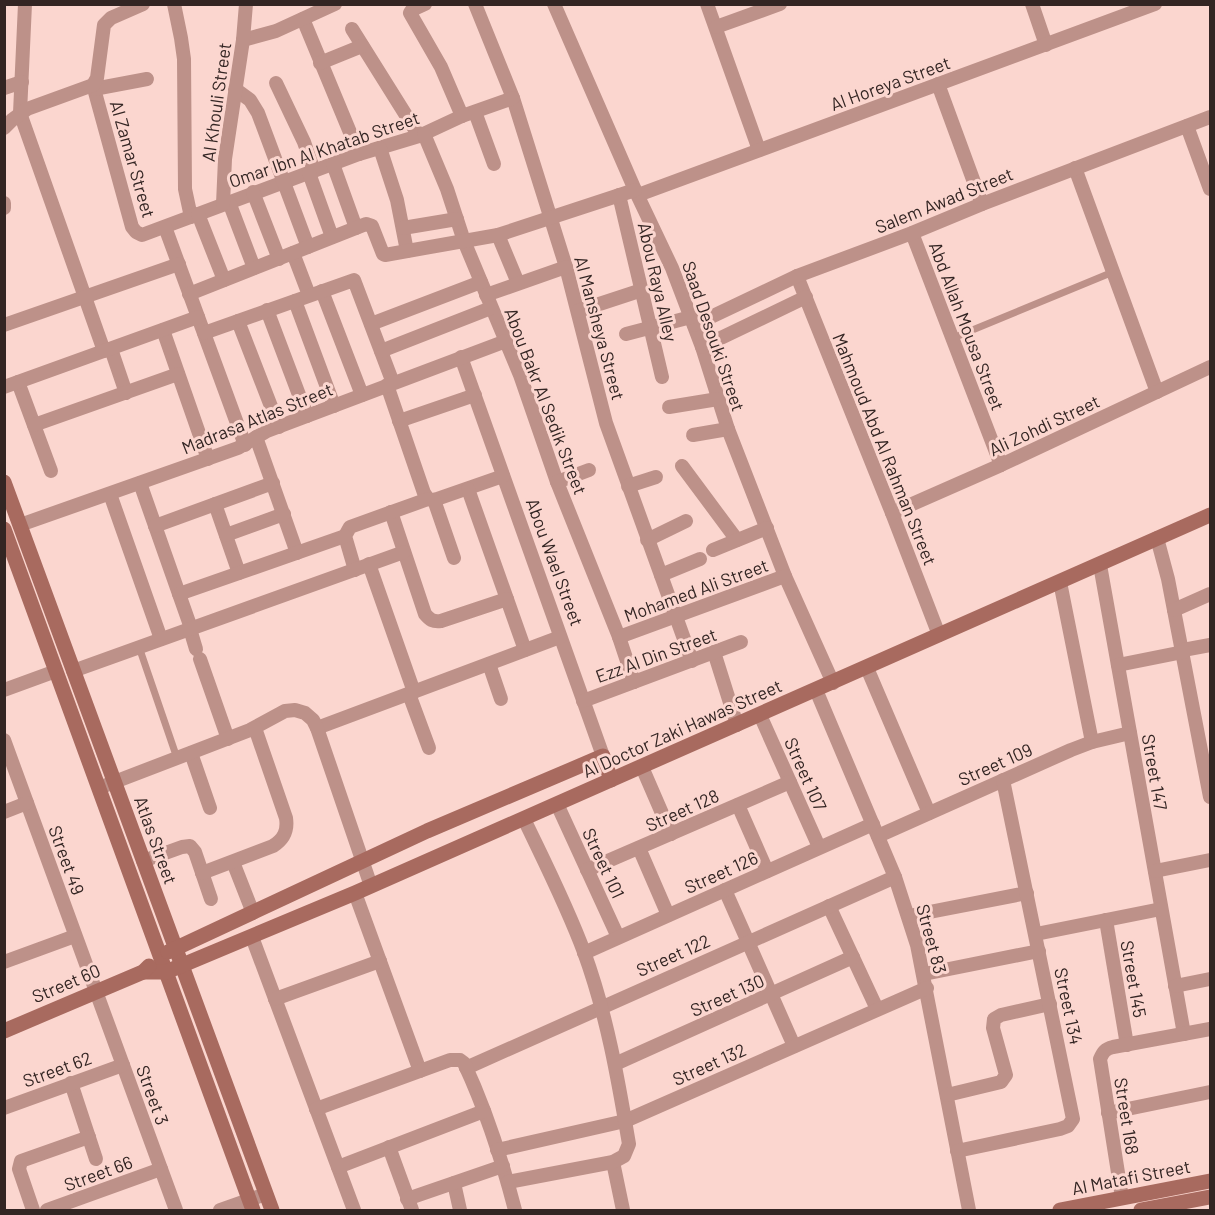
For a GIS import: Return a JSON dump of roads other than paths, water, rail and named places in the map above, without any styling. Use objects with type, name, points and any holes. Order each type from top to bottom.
[{"type":"street","points":[[25,4],[20,113],[86,297],[126,393]]},
{"type":"street","points":[[93,87],[97,78],[104,25],[111,18],[143,4]]},
{"type":"street","points":[[174,4],[184,59],[185,189],[224,280]]},
{"type":"street","name":"Al Khouli Street","points":[[226,203],[225,159],[246,4]]},
{"type":"street","points":[[243,39],[278,37],[303,19],[335,4]]},
{"type":"street","points":[[425,4],[410,13],[469,114],[494,164]]},
{"type":"street","name":"Al Mansheya Street","points":[[475,4],[513,98],[566,267],[599,399],[647,540],[692,661]]},
{"type":"street","name":"Saad Desouki Street","points":[[554,4],[636,192],[672,268],[702,347],[728,429],[785,576],[832,683]]},
{"type":"street","points":[[707,4],[759,150]]},
{"type":"street","points":[[716,27],[780,4]]},
{"type":"street","points":[[1032,4],[1046,45]]},
{"type":"street","name":"Al Horeya Street","points":[[356,228],[366,224],[372,226],[384,255],[498,235],[618,195],[636,192],[759,150],[1146,6]]},
{"type":"street","points":[[303,19],[359,154]]},
{"type":"street","name":"Abou Bakr Al Sedik Street","points":[[352,29],[421,135],[506,341],[634,682]]},
{"type":"street","points":[[320,63],[362,46]]},
{"type":"street","points":[[4,128],[20,113],[93,87],[147,79]]},
{"type":"street","points":[[4,88],[22,82]]},
{"type":"street","points":[[276,83],[304,142],[332,237]]},
{"type":"street","points":[[938,84],[981,204]]},
{"type":"street","name":"Al Zamar Street","points":[[93,87],[132,227],[136,232],[146,234]]},
{"type":"street","points":[[235,89],[254,105],[308,247]]},
{"type":"street","name":"Omar Ibn Al Khatab Street","points":[[146,234],[253,192],[359,154],[421,135],[513,98]]},
{"type":"street","name":"Salem Awad Street","points":[[626,334],[651,327],[692,321],[797,276],[1210,117]]},
{"type":"street","points":[[1186,126],[1210,189]]},
{"type":"street","points":[[380,148],[397,200],[407,251]]},
{"type":"street","points":[[189,294],[356,228],[333,164]]},
{"type":"street","points":[[1075,168],[1157,392]]},
{"type":"street","points":[[253,192],[279,259]]},
{"type":"street","name":"Abou Raya Alley","points":[[618,195],[662,377]]},
{"type":"street","points":[[4,203],[4,208]]},
{"type":"street","points":[[226,203],[254,268]]},
{"type":"street","points":[[403,228],[457,219]]},
{"type":"street","points":[[165,227],[204,333],[251,441],[273,483],[297,553]]},
{"type":"street","name":"Abd Allah Mousa Street","points":[[912,233],[1001,465]]},
{"type":"street","points":[[498,235],[518,283]]},
{"type":"street","points":[[293,253],[316,293],[362,395]]},
{"type":"street","points":[[4,325],[179,264]]},
{"type":"street","points":[[371,324],[486,295],[566,267]]},
{"type":"street","name":"Mahmoud Abd Al Rahman Street","points":[[797,276],[939,635]]},
{"type":"street","points":[[204,333],[354,280],[381,351],[399,421],[424,493],[431,500],[454,558]]},
{"type":"street","points":[[578,311],[642,290]]},
{"type":"street","points":[[381,351],[486,295]]},
{"type":"street","points":[[702,347],[806,297]]},
{"type":"street","points":[[295,301],[334,406]]},
{"type":"street","points":[[267,310],[307,416]]},
{"type":"street","points":[[4,387],[198,318]]},
{"type":"street","points":[[238,321],[279,427]]},
{"type":"street","points":[[163,330],[208,459]]},
{"type":"street","name":"Madrasa Atlas Street","points":[[20,525],[208,459],[279,427],[506,341]]},
{"type":"street","name":"Abou Wael Street","points":[[461,357],[611,780]]},
{"type":"street","name":"Ali Zohdi Street","points":[[892,513],[1001,465],[1210,367]]},
{"type":"street","points":[[34,426],[178,374]]},
{"type":"street","points":[[18,382],[51,471]]},
{"type":"street","points":[[399,421],[474,395]]},
{"type":"street","points":[[669,407],[718,399]]},
{"type":"street","points":[[693,435],[728,429]]},
{"type":"street","points":[[682,466],[737,540]]},
{"type":"street","points":[[558,482],[589,470]]},
{"type":"street","points":[[179,594],[345,536],[350,527],[391,512],[503,476]]},
{"type":"street","points":[[628,486],[656,477]]},
{"type":"street","name":"Atlas Street","points":[[4,482],[272,1210]]},
{"type":"street","points":[[140,483],[228,739]]},
{"type":"street","points":[[155,526],[273,483]]},
{"type":"street","points":[[468,489],[525,650]]},
{"type":"street","points":[[110,494],[161,639]]},
{"type":"street","points":[[215,504],[239,573]]},
{"type":"street","points":[[391,512],[425,614],[429,619],[435,621],[507,599]]},
{"type":"street","points":[[226,535],[284,514]]},
{"type":"street","name":"Al Doctor Zaki Hawas Street","points":[[166,972],[355,893],[1210,515]]},
{"type":"street","points":[[647,540],[686,521]]},
{"type":"street","points":[[713,550],[767,528]]},
{"type":"street","name":"Atlas Street","points":[[4,529],[251,1205]]},
{"type":"street","points":[[345,536],[355,570]]},
{"type":"street","points":[[1157,538],[1166,567],[1210,797]]},
{"type":"street","points":[[73,671],[404,552]]},
{"type":"street","points":[[661,575],[700,559]]},
{"type":"street","points":[[369,564],[429,748]]},
{"type":"street","name":"Street 147","points":[[1100,565],[1184,1034]]},
{"type":"street","name":"Mohamed Ali Street","points":[[619,637],[785,576]]},
{"type":"street","points":[[1060,582],[1092,742]]},
{"type":"street","points":[[1174,610],[1210,594]]},
{"type":"street","points":[[317,729],[561,637]]},
{"type":"street","name":"Ezz Al Din Street","points":[[583,701],[741,642]]},
{"type":"street","points":[[48,649],[63,643]]},
{"type":"street","points":[[1118,665],[1210,645]]},
{"type":"street","points":[[714,652],[737,725]]},
{"type":"street","points":[[489,664],[501,699]]},
{"type":"street","points":[[867,668],[929,813]]},
{"type":"street","points":[[4,690],[56,671]]},
{"type":"street","name":"Street 83","points":[[816,690],[895,877],[909,916],[927,988],[969,1210]]},
{"type":"street","points":[[99,788],[255,728],[285,711],[295,710],[305,713],[313,720],[317,729],[371,885]]},
{"type":"street","name":"Street 107","points":[[760,715],[819,847]]},
{"type":"street","points":[[202,873],[273,846],[280,842],[287,826],[255,728]]},
{"type":"street","name":"Street 109","points":[[875,830],[929,813],[1092,742],[1130,733]]},
{"type":"street","name":"Street 49","points":[[6,746],[97,992]]},
{"type":"street","points":[[191,753],[210,807]]},
{"type":"street","name":"Al Doctor Zaki Hawas Street","points":[[160,955],[427,831],[603,756]]},
{"type":"street","points":[[642,767],[671,834]]},
{"type":"street","name":"Street 134","points":[[957,1151],[1060,1129],[1068,1126],[1073,1119],[1003,780]]},
{"type":"street","name":"Street 128","points":[[587,870],[790,782]]},
{"type":"street","points":[[4,812],[27,803]]},
{"type":"street","name":"Street 101","points":[[557,804],[618,937]]},
{"type":"street","points":[[738,805],[767,871]]},
{"type":"street","points":[[508,1182],[613,1162],[619,1160],[627,1150],[628,1144],[615,1064],[601,1006],[564,902],[524,819]]},
{"type":"street","name":"Street 126","points":[[584,953],[819,847],[875,830]]},
{"type":"street","points":[[143,861],[182,846],[190,846],[195,852],[211,899]]},
{"type":"street","points":[[639,848],[668,915]]},
{"type":"street","points":[[1155,871],[1210,860]]},
{"type":"street","points":[[232,862],[253,913]]},
{"type":"street","name":"Street 122","points":[[466,1068],[895,877]]},
{"type":"street","points":[[725,890],[794,1046]]},
{"type":"street","points":[[355,893],[420,1071]]},
{"type":"street","points":[[909,916],[1027,893]]},
{"type":"street","points":[[829,906],[877,1009]]},
{"type":"street","points":[[1035,934],[1161,909]]},
{"type":"street","name":"Street 145","points":[[1106,920],[1127,1044]]},
{"type":"street","points":[[4,962],[75,936]]},
{"type":"street","points":[[252,937],[354,1210]]},
{"type":"street","points":[[924,974],[1039,951]]},
{"type":"street","name":"Street 60","points":[[144,972],[160,955]]},
{"type":"street","name":"Street 130","points":[[615,1064],[853,957]]},
{"type":"street","points":[[275,999],[380,962]]},
{"type":"street","name":"Street 60","points":[[4,1031],[144,972],[166,972]]},
{"type":"street","points":[[1175,986],[1210,979]]},
{"type":"street","name":"Street 132","points":[[497,1150],[625,1121],[927,988]]},
{"type":"street","name":"Street 3","points":[[97,992],[176,1210]]},
{"type":"street","points":[[947,1095],[1001,1082],[1006,1075],[993,1028],[994,1020],[1001,1015],[1050,1004]]},
{"type":"street","points":[[1127,1044],[1210,1029]]},
{"type":"street","name":"Street 168","points":[[1122,1198],[1100,1059],[1107,1049],[1127,1044]]},
{"type":"street","points":[[316,1109],[455,1059],[460,1060],[466,1068],[484,1111],[515,1210]]},
{"type":"street","name":"Street 62","points":[[4,1108],[123,1065]]},
{"type":"street","points":[[71,1083],[96,1159]]},
{"type":"street","points":[[1108,1113],[1210,1095]]},
{"type":"street","points":[[338,1167],[484,1111]]},
{"type":"street","points":[[33,1210],[18,1167],[21,1161],[89,1137]]},
{"type":"street","points":[[389,1147],[410,1205],[454,1183],[503,1166]]},
{"type":"street","points":[[613,1162],[623,1210]]},
{"type":"street","name":"Street 66","points":[[47,1210],[161,1168]]},
{"type":"street","name":"Al Matafi Street","points":[[1142,1210],[1168,1202],[1210,1182]]},
{"type":"street","points":[[454,1183],[460,1210]]},
{"type":"street","points":[[220,1210],[251,1205],[266,1194]]},
{"type":"street","name":"Al Matafi Street","points":[[1060,1210],[1122,1198],[1168,1202],[1210,1197]]},
{"type":"lane","points":[[953,338],[1113,272]]},
{"type":"lane","points":[[139,647],[177,758]]}]
